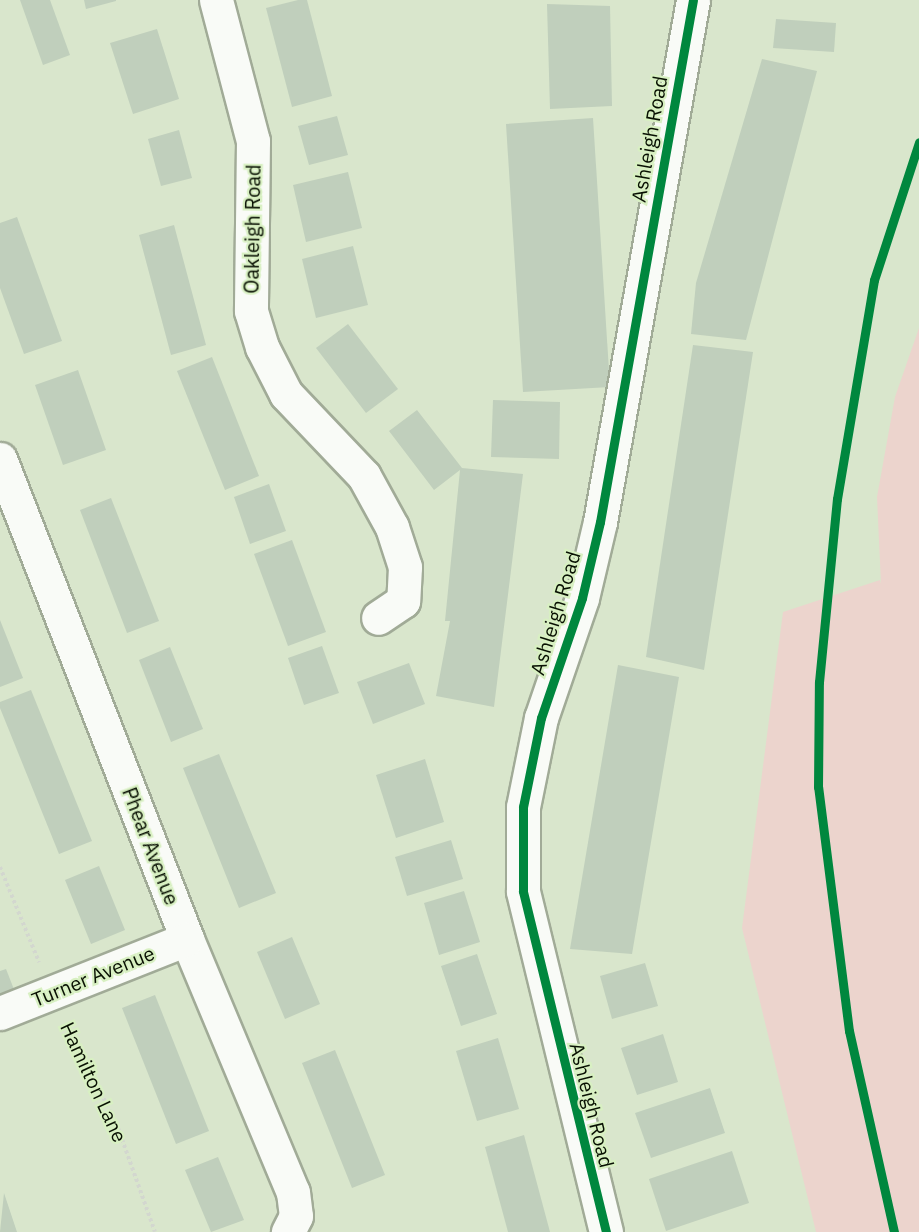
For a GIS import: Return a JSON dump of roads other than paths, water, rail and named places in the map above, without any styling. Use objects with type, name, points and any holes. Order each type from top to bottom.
[{"type":"street","name":"Oakleigh Road","points":[[216,0],[253,141],[251,311],[262,347],[286,394],[364,476],[392,527],[405,567],[403,601],[378,618]]},
{"type":"street","name":"Ashleigh Road","points":[[606,1232],[523,891],[523,807],[542,718],[582,598],[600,522],[693,0]]},
{"type":"street","name":"Phear Avenue","points":[[0,459],[187,939],[293,1192],[296,1216],[288,1232]]},
{"type":"street","name":"Turner Avenue","points":[[0,1013],[187,939]]}]
